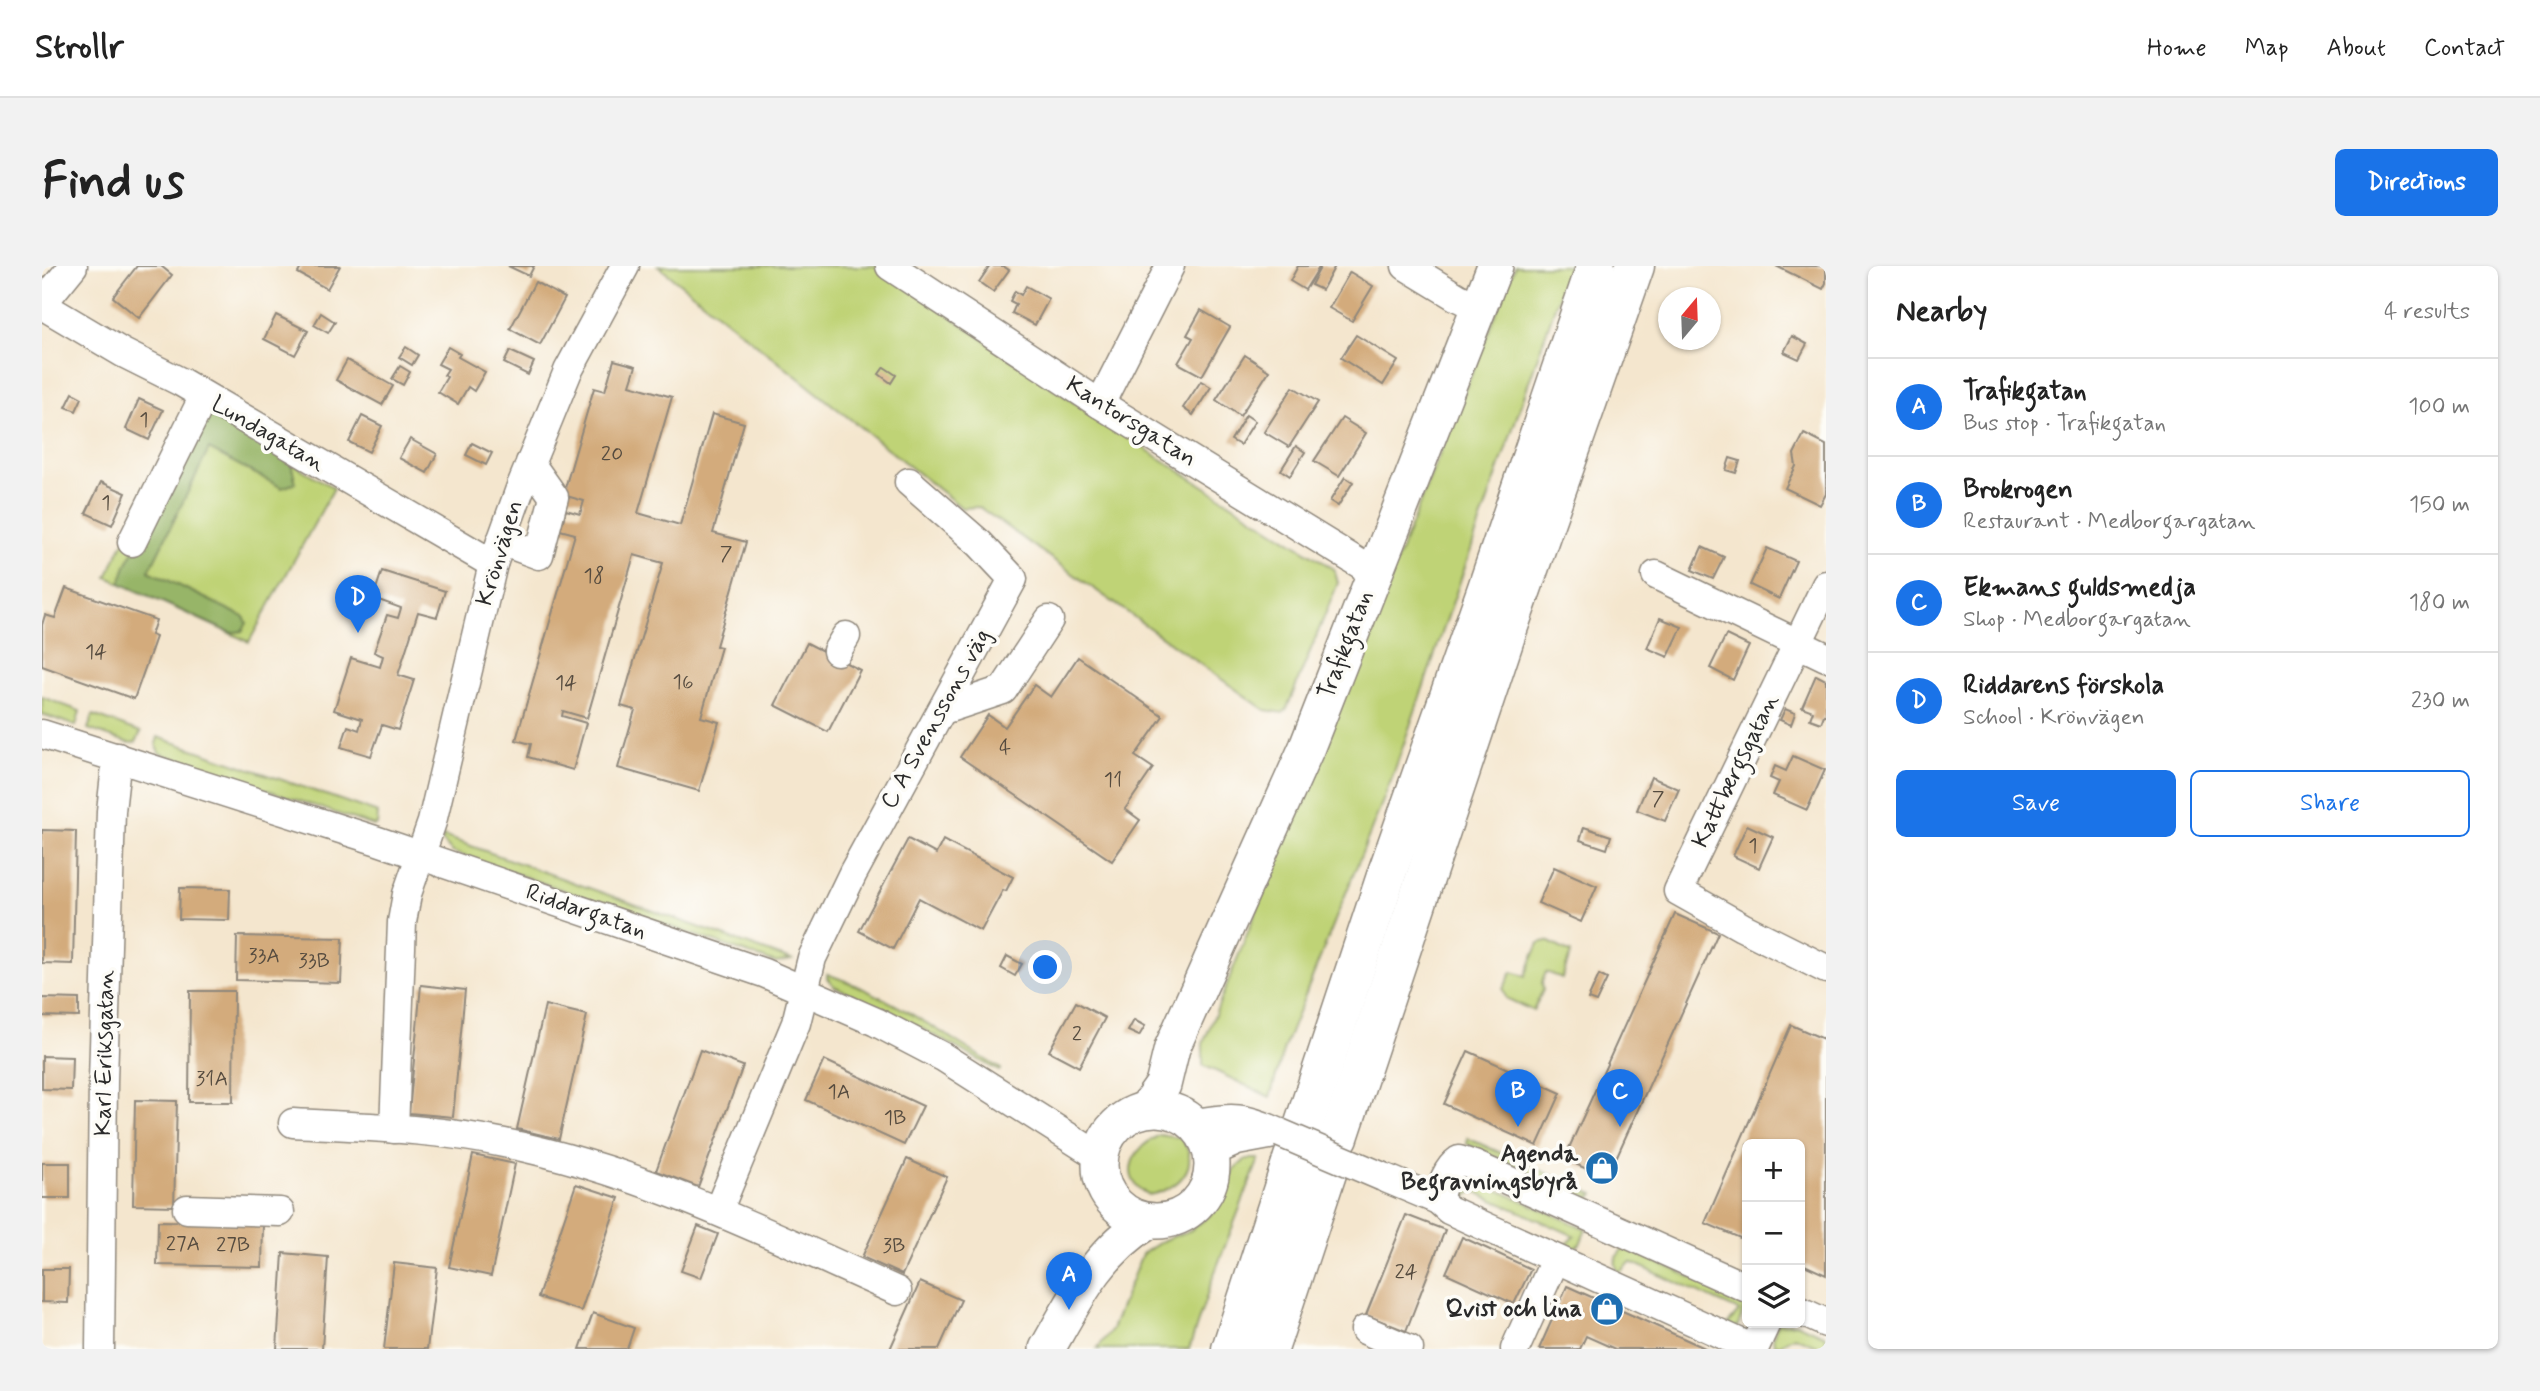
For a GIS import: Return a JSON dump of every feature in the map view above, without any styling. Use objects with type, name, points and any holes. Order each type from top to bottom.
[{"type":"highway","points":[[1231,1349],[1292,1138],[1490,578],[1596,266]]},
{"type":"highway","points":[[1269,1349],[1500,652],[1635,266]]},
{"type":"highway","points":[[1275,1349],[1288,1290]]},
{"type":"main road","name":"Trafikgatan","points":[[1146,1109],[1163,1085],[1172,1048],[1307,747],[1495,266]]},
{"type":"main road","name":"Trafikgatan","points":[[1186,1020],[1184,1075],[1214,1131]]},
{"type":"main road","points":[[1146,1109],[1163,1109],[1214,1131],[1211,1180],[1205,1195],[1181,1216],[1165,1221],[1133,1217],[1112,1200],[1101,1179],[1100,1157],[1105,1140],[1115,1126],[1129,1115],[1146,1109]]},
{"type":"main road","points":[[1047,1349],[1089,1275],[1112,1200]]},
{"type":"main road","points":[[1089,1275],[1133,1231],[1149,1221]]},
{"type":"street","points":[[42,305],[73,266]]},
{"type":"street","name":"Krönvägen","points":[[394,1129],[402,922],[407,894],[432,822],[497,552],[568,371],[625,266]]},
{"type":"street","name":"Kantorsgatan","points":[[890,266],[1100,404],[1374,573]]},
{"type":"street","points":[[1100,404],[1170,266]]},
{"type":"street","points":[[1406,266],[1479,308]]},
{"type":"street","name":"Lundagatan","points":[[42,305],[204,396],[497,552],[539,555],[554,497],[530,463]]},
{"type":"street","points":[[132,542],[204,396]]},
{"type":"street","name":"C A Svenssons väg","points":[[718,1211],[796,1023],[812,958],[853,873],[1013,579],[980,544],[909,482]]},
{"type":"street","points":[[1656,575],[1826,657]]},
{"type":"street","name":"Kattbergsgatan","points":[[1826,585],[1678,891],[1742,928],[1826,969]]},
{"type":"street","points":[[943,710],[1003,690],[1049,620]]},
{"type":"street","name":"Riddargatan","points":[[42,734],[421,856],[764,973],[876,1022],[943,1057],[1100,1157]]},
{"type":"street","name":"Karl Eriksgatan","points":[[100,1349],[103,1068],[111,811],[117,757]]},
{"type":"street","points":[[293,1123],[463,1135],[571,1159],[637,1179],[718,1211],[897,1291]]},
{"type":"street","points":[[1214,1131],[1292,1138],[1438,1200],[1449,1210],[1555,1260],[1754,1349],[1764,1328]]},
{"type":"street","points":[[1438,1200],[1451,1166],[1459,1160],[1742,1286]]},
{"type":"street","points":[[187,1209],[280,1212]]},
{"type":"street","points":[[1515,1349],[1555,1260]]},
{"type":"street","points":[[1805,1313],[1826,1322]]},
{"type":"street","points":[[1365,1330],[1409,1349]]},
{"type":"green space","points":[[658,266],[879,266],[1089,413],[1334,569],[1338,583],[1287,708],[1283,713],[1265,710],[979,507],[962,508]]},
{"type":"green space","points":[[1515,266],[1569,266],[1392,778],[1284,1048],[1270,1097],[1203,1065],[1203,1044]]},
{"type":"green space","points":[[209,415],[334,488],[249,642],[107,577],[123,543]]},
{"type":"green space","points":[[209,415],[291,463],[296,483],[282,488],[209,449],[149,571],[244,617],[247,623],[242,631],[231,633],[120,583],[127,563]]},
{"type":"green space","points":[[42,697],[80,711],[76,726],[42,714]]},
{"type":"green space","points":[[93,715],[141,732],[136,742],[129,743],[88,729]]},
{"type":"green space","points":[[158,737],[378,813],[377,825],[159,753],[156,744]]},
{"type":"green space","points":[[443,836],[791,960],[776,963],[452,852],[442,841]]},
{"type":"green space","points":[[1547,941],[1571,953],[1562,978],[1546,972],[1542,982],[1543,990],[1533,1011],[1506,998],[1503,989],[1512,972],[1525,976],[1539,943]]},
{"type":"green space","points":[[827,974],[895,1005],[1001,1069],[999,1071],[901,1017],[834,986]]},
{"type":"green space","points":[[1160,1135],[1180,1138],[1187,1148],[1188,1167],[1184,1175],[1169,1188],[1148,1195],[1133,1180],[1132,1163],[1142,1147]]},
{"type":"green space","points":[[1467,1138],[1594,1194],[1590,1198],[1467,1144]]},
{"type":"green space","points":[[1246,1159],[1259,1159],[1213,1277],[1189,1349],[1097,1349],[1112,1329],[1142,1254],[1164,1240],[1191,1230],[1211,1214],[1233,1171]]},
{"type":"green space","points":[[1469,1177],[1586,1229],[1580,1244],[1569,1251],[1563,1248],[1575,1236],[1473,1191],[1459,1203],[1456,1193],[1458,1185],[1461,1179]]},
{"type":"green space","points":[[1624,1248],[1742,1299],[1742,1314],[1737,1328],[1728,1324],[1739,1311],[1631,1262],[1619,1273],[1616,1260]]},
{"type":"green space","points":[[1805,1327],[1826,1336],[1826,1349],[1794,1336],[1779,1345],[1774,1343],[1776,1328]]},
{"type":"building","points":[[137,266],[161,266],[172,275],[139,318],[113,297]]},
{"type":"building","points":[[302,266],[340,266],[327,289],[298,273]]},
{"type":"building","points":[[508,266],[534,266],[529,276]]},
{"type":"building","points":[[990,266],[1003,266],[1009,270],[993,292],[979,282]]},
{"type":"building","points":[[1298,266],[1320,266],[1305,290],[1290,281]]},
{"type":"building","points":[[1321,266],[1335,266],[1322,290],[1311,285]]},
{"type":"building","points":[[1776,266],[1826,266],[1826,283],[1823,289]]},
{"type":"building","points":[[1350,272],[1373,286],[1352,321],[1329,308]]},
{"type":"building","points":[[535,282],[565,298],[540,345],[510,329]]},
{"type":"building","points":[[1026,286],[1049,299],[1035,325],[1012,313],[1016,304],[1010,301],[1015,291],[1021,295]]},
{"type":"building","points":[[1201,310],[1230,327],[1202,376],[1178,363],[1193,338],[1187,335]]},
{"type":"building","points":[[321,313],[335,322],[328,333],[314,325]]},
{"type":"building","points":[[276,315],[308,331],[295,355],[264,339]]},
{"type":"building","points":[[1356,335],[1398,361],[1383,385],[1341,358]]},
{"type":"building","points":[[1792,336],[1807,344],[1799,359],[1784,352]]},
{"type":"building","points":[[406,347],[418,355],[412,365],[399,357]]},
{"type":"building","points":[[448,347],[460,354],[458,357],[485,372],[474,391],[468,387],[458,404],[438,392],[447,377],[444,375],[448,369],[438,364]]},
{"type":"building","points":[[510,351],[534,362],[528,375],[504,363]]},
{"type":"building","points":[[1245,355],[1269,371],[1240,416],[1216,400]]},
{"type":"building","points":[[347,360],[393,386],[382,405],[336,380]]},
{"type":"building","points":[[614,360],[636,366],[630,385],[672,397],[638,513],[680,525],[712,414],[744,423],[713,533],[746,542],[716,646],[721,647],[701,717],[719,722],[699,791],[618,768],[635,710],[621,706],[663,563],[634,555],[587,718],[563,711],[562,716],[586,723],[573,770],[528,757],[531,744],[516,740],[575,534],[560,530],[566,510],[580,514],[584,501],[563,495],[594,388],[605,391]]},
{"type":"building","points":[[400,366],[410,372],[403,385],[392,379]]},
{"type":"building","points":[[884,367],[896,375],[891,383],[879,374]]},
{"type":"building","points":[[1201,381],[1211,387],[1193,415],[1183,408]]},
{"type":"building","points":[[1293,387],[1318,402],[1289,447],[1264,432]]},
{"type":"building","points":[[73,393],[82,398],[76,411],[66,407]]},
{"type":"building","points":[[139,399],[163,410],[149,440],[126,429]]},
{"type":"building","points":[[1246,415],[1255,421],[1240,445],[1231,440]]},
{"type":"building","points":[[362,416],[382,426],[369,452],[349,442]]},
{"type":"building","points":[[1342,418],[1366,433],[1339,476],[1314,461]]},
{"type":"building","points":[[1804,434],[1826,445],[1826,494],[1820,505],[1785,488],[1796,466],[1794,454]]},
{"type":"building","points":[[410,439],[437,454],[427,473],[399,458]]},
{"type":"building","points":[[472,443],[492,453],[486,465],[466,455]]},
{"type":"building","points":[[1296,446],[1305,452],[1290,476],[1281,470]]},
{"type":"building","points":[[1730,458],[1740,461],[1736,473],[1726,470]]},
{"type":"building","points":[[1345,477],[1353,482],[1338,506],[1330,501]]},
{"type":"building","points":[[101,482],[126,493],[112,525],[86,513]]},
{"type":"building","points":[[1702,547],[1724,557],[1713,579],[1692,570]]},
{"type":"building","points":[[1767,548],[1796,561],[1779,599],[1750,585]]},
{"type":"building","points":[[382,571],[445,591],[437,617],[418,612],[398,675],[414,680],[398,730],[382,725],[371,756],[341,747],[348,726],[359,730],[362,719],[334,710],[351,658],[380,667],[383,656],[374,652],[387,615],[398,618],[401,608],[373,598]]},
{"type":"building","points":[[66,588],[156,620],[151,635],[156,637],[134,699],[42,666],[42,625],[45,615],[55,618]]},
{"type":"building","points":[[1660,618],[1682,627],[1668,657],[1647,648]]},
{"type":"building","points":[[1726,635],[1749,646],[1733,680],[1710,668]]},
{"type":"building","points":[[807,643],[860,670],[828,732],[775,705]]},
{"type":"building","points":[[1078,657],[1163,716],[1135,756],[1153,768],[1125,809],[1140,820],[1112,861],[960,757],[988,715],[1005,727],[1034,685],[1051,697]]},
{"type":"building","points":[[1816,675],[1826,680],[1826,716],[1824,715],[1821,723],[1810,719],[1813,711],[1802,707]]},
{"type":"building","points":[[1785,709],[1795,713],[1791,725],[1780,720]]},
{"type":"building","points":[[1793,756],[1825,770],[1807,810],[1773,795],[1779,782],[1770,778],[1775,766],[1786,771]]},
{"type":"building","points":[[1651,777],[1679,789],[1665,821],[1637,810]]},
{"type":"building","points":[[1747,825],[1773,837],[1759,868],[1733,856]]},
{"type":"building","points":[[1584,827],[1611,836],[1607,849],[1580,840]]},
{"type":"building","points":[[42,830],[76,831],[73,964],[42,963]]},
{"type":"building","points":[[908,839],[936,854],[943,840],[1013,877],[981,931],[919,898],[893,949],[859,931]]},
{"type":"building","points":[[1554,867],[1597,886],[1581,922],[1538,903]]},
{"type":"building","points":[[180,888],[230,889],[229,920],[179,919]]},
{"type":"building","points":[[1675,914],[1718,933],[1607,1178],[1564,1159]]},
{"type":"building","points":[[237,936],[343,938],[341,983],[236,980]]},
{"type":"building","points":[[1007,956],[1022,964],[1015,976],[1001,968]]},
{"type":"building","points":[[1599,975],[1607,979],[1596,1002],[1588,999]]},
{"type":"building","points":[[421,985],[465,990],[453,1117],[409,1113]]},
{"type":"building","points":[[190,991],[234,991],[233,1102],[189,1102]]},
{"type":"building","points":[[42,998],[79,999],[79,1017],[42,1016]]},
{"type":"building","points":[[1076,1002],[1105,1018],[1079,1067],[1049,1051]]},
{"type":"building","points":[[545,1005],[587,1015],[559,1139],[517,1129]]},
{"type":"building","points":[[1134,1020],[1145,1026],[1139,1036],[1128,1031]]},
{"type":"building","points":[[1791,1025],[1826,1040],[1826,1275],[1805,1265],[1805,1139],[1742,1139],[1742,1239],[1705,1223]]},
{"type":"building","points":[[700,1050],[743,1066],[698,1187],[656,1171]]},
{"type":"building","points":[[1468,1051],[1561,1093],[1537,1146],[1444,1104]]},
{"type":"building","points":[[42,1056],[72,1057],[71,1090],[42,1089]]},
{"type":"building","points":[[824,1060],[923,1106],[904,1145],[806,1100]]},
{"type":"building","points":[[135,1100],[177,1101],[174,1206],[133,1205]]},
{"type":"building","points":[[473,1155],[515,1164],[491,1276],[449,1267]]},
{"type":"building","points":[[907,1159],[947,1177],[902,1275],[862,1257]]},
{"type":"building","points":[[42,1163],[70,1163],[70,1198],[42,1198]]},
{"type":"building","points":[[576,1184],[619,1198],[581,1311],[538,1297]]},
{"type":"building","points":[[1406,1215],[1445,1230],[1406,1331],[1366,1315]]},
{"type":"building","points":[[158,1221],[263,1223],[262,1267],[157,1265]]},
{"type":"building","points":[[698,1226],[718,1234],[701,1278],[681,1271]]},
{"type":"building","points":[[1462,1237],[1531,1269],[1514,1304],[1446,1273]]},
{"type":"building","points":[[283,1253],[328,1257],[322,1349],[277,1349]]},
{"type":"building","points":[[394,1263],[437,1268],[427,1349],[384,1349]]},
{"type":"building","points":[[42,1269],[69,1269],[68,1303],[42,1302]]},
{"type":"building","points":[[920,1282],[961,1300],[939,1349],[890,1349]]},
{"type":"building","points":[[1567,1286],[1707,1349],[1615,1349],[1586,1336],[1580,1349],[1539,1349]]},
{"type":"building","points":[[593,1313],[634,1328],[627,1349],[580,1349]]},
{"type":"place","name":"Riddarens förskola","points":[[358,633]]},
{"type":"place","name":"Brokrogen","points":[[1518,1127]]},
{"type":"place","name":"Ekmans guldsmedja","points":[[1620,1127]]},
{"type":"place","name":"Agenda Begravningsbyrå","points":[[1602,1168]]},
{"type":"place","name":"Qvist och lina","points":[[1607,1309]]},
{"type":"place","name":"Trafikgatan","points":[[1069,1310]]}]
